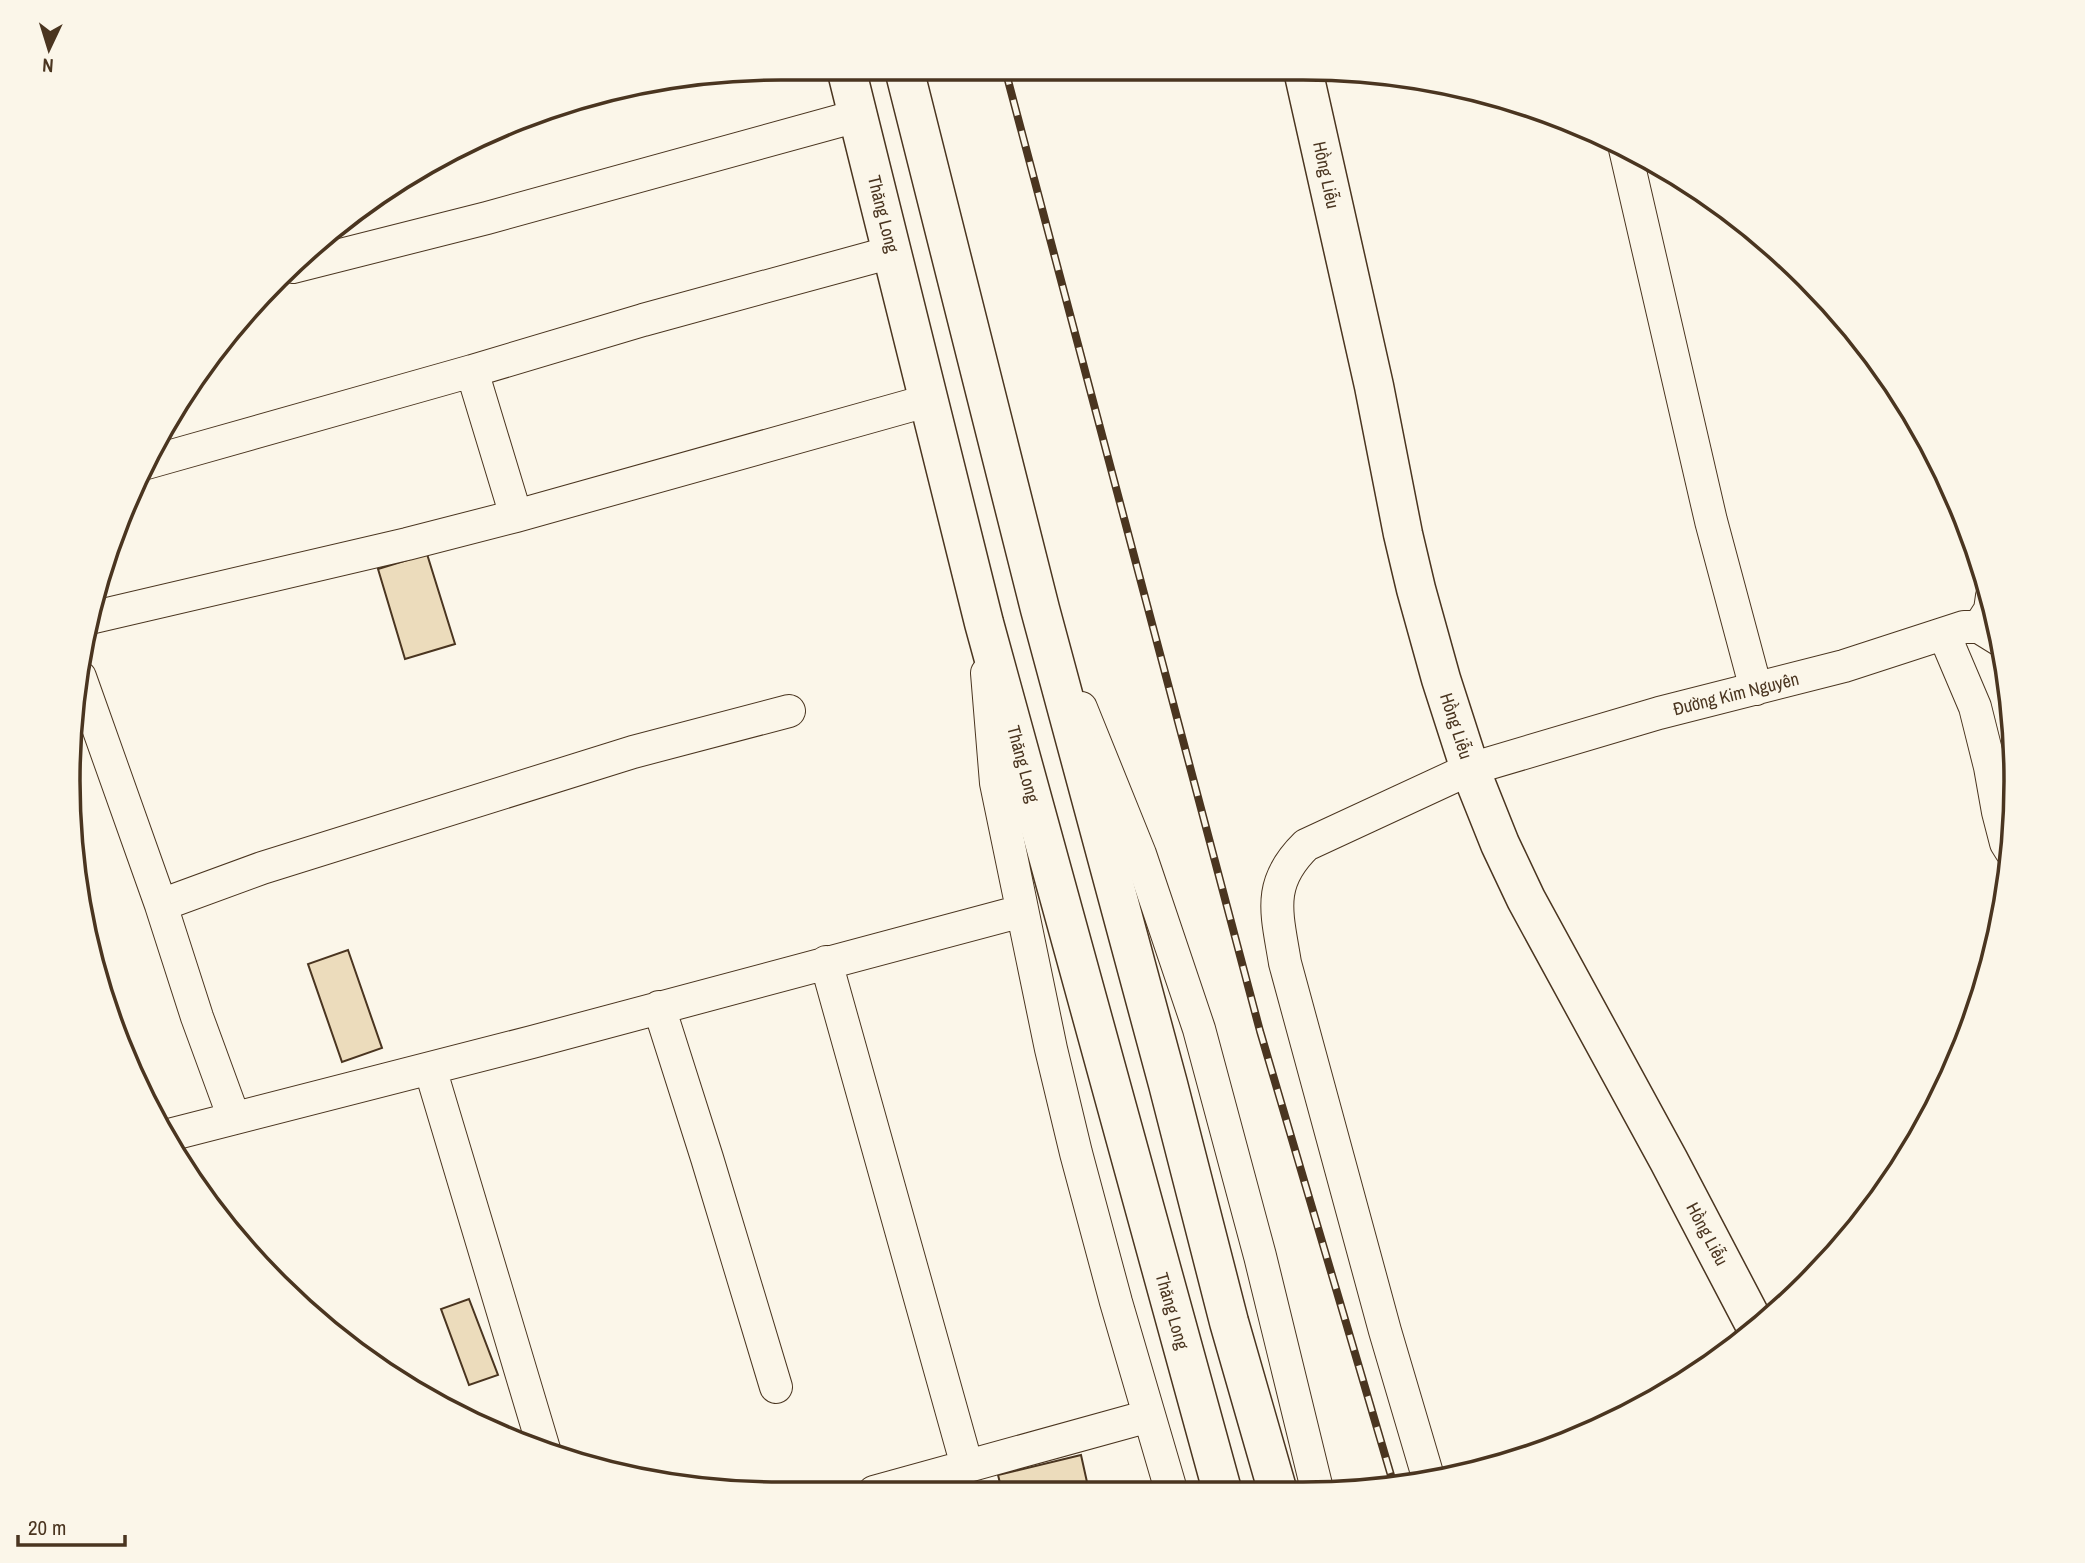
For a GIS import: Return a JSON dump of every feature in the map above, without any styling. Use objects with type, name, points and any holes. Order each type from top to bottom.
[{"type":"main road","name":"Thăng Long","points":[[849,80],[984,623],[1217,1473]]},
{"type":"main road","points":[[907,80],[1040,609],[1229,1322],[1275,1482]]},
{"type":"main road","name":"Hồng Liễu","points":[[1305,80],[1374,386],[1416,589],[1470,769],[1500,844],[1526,899],[1752,1320]]},
{"type":"street","points":[[310,263],[487,218],[857,116]]},
{"type":"street","points":[[1629,161],[1711,521],[1756,689]]},
{"type":"street","points":[[159,459],[643,320],[892,252]]},
{"type":"street","points":[[472,371],[516,516]]},
{"type":"street","points":[[101,616],[516,516],[930,400]]},
{"type":"street","points":[[1040,609],[1117,794],[1181,971],[1260,1256],[1315,1482]]},
{"type":"street","points":[[984,623],[996,783],[1022,911],[1076,1153],[1169,1482]]},
{"type":"street","name":"Đường Kim Nguyên","points":[[1426,1471],[1385,1331],[1285,963],[1277,910],[1278,892],[1282,876],[1292,859],[1306,845],[1470,769],[1612,726],[1844,666],[1964,627],[1988,633]]},
{"type":"street","points":[[1944,634],[1975,707],[2003,831]]},
{"type":"street","points":[[86,693],[234,1118]]},
{"type":"street","points":[[160,905],[262,868],[620,756],[789,711]]},
{"type":"street","points":[[175,1133],[1022,911]]},
{"type":"street","points":[[826,962],[967,1466]]},
{"type":"street","points":[[659,1007],[776,1387]]},
{"type":"street","points":[[430,1068],[541,1439]]},
{"type":"street","points":[[910,1482],[1149,1416]]},
{"type":"building","points":[[427,554],[455,644],[405,659],[378,569]]},
{"type":"building","points":[[348,950],[382,1048],[342,1062],[308,964]]},
{"type":"building","points":[[469,1299],[498,1375],[469,1385],[441,1309]]},
{"type":"building","points":[[1081,1455],[1087,1482],[1000,1482],[998,1475]]},
{"type":"railway","points":[[1008,80],[1260,1031],[1392,1477]]}]
